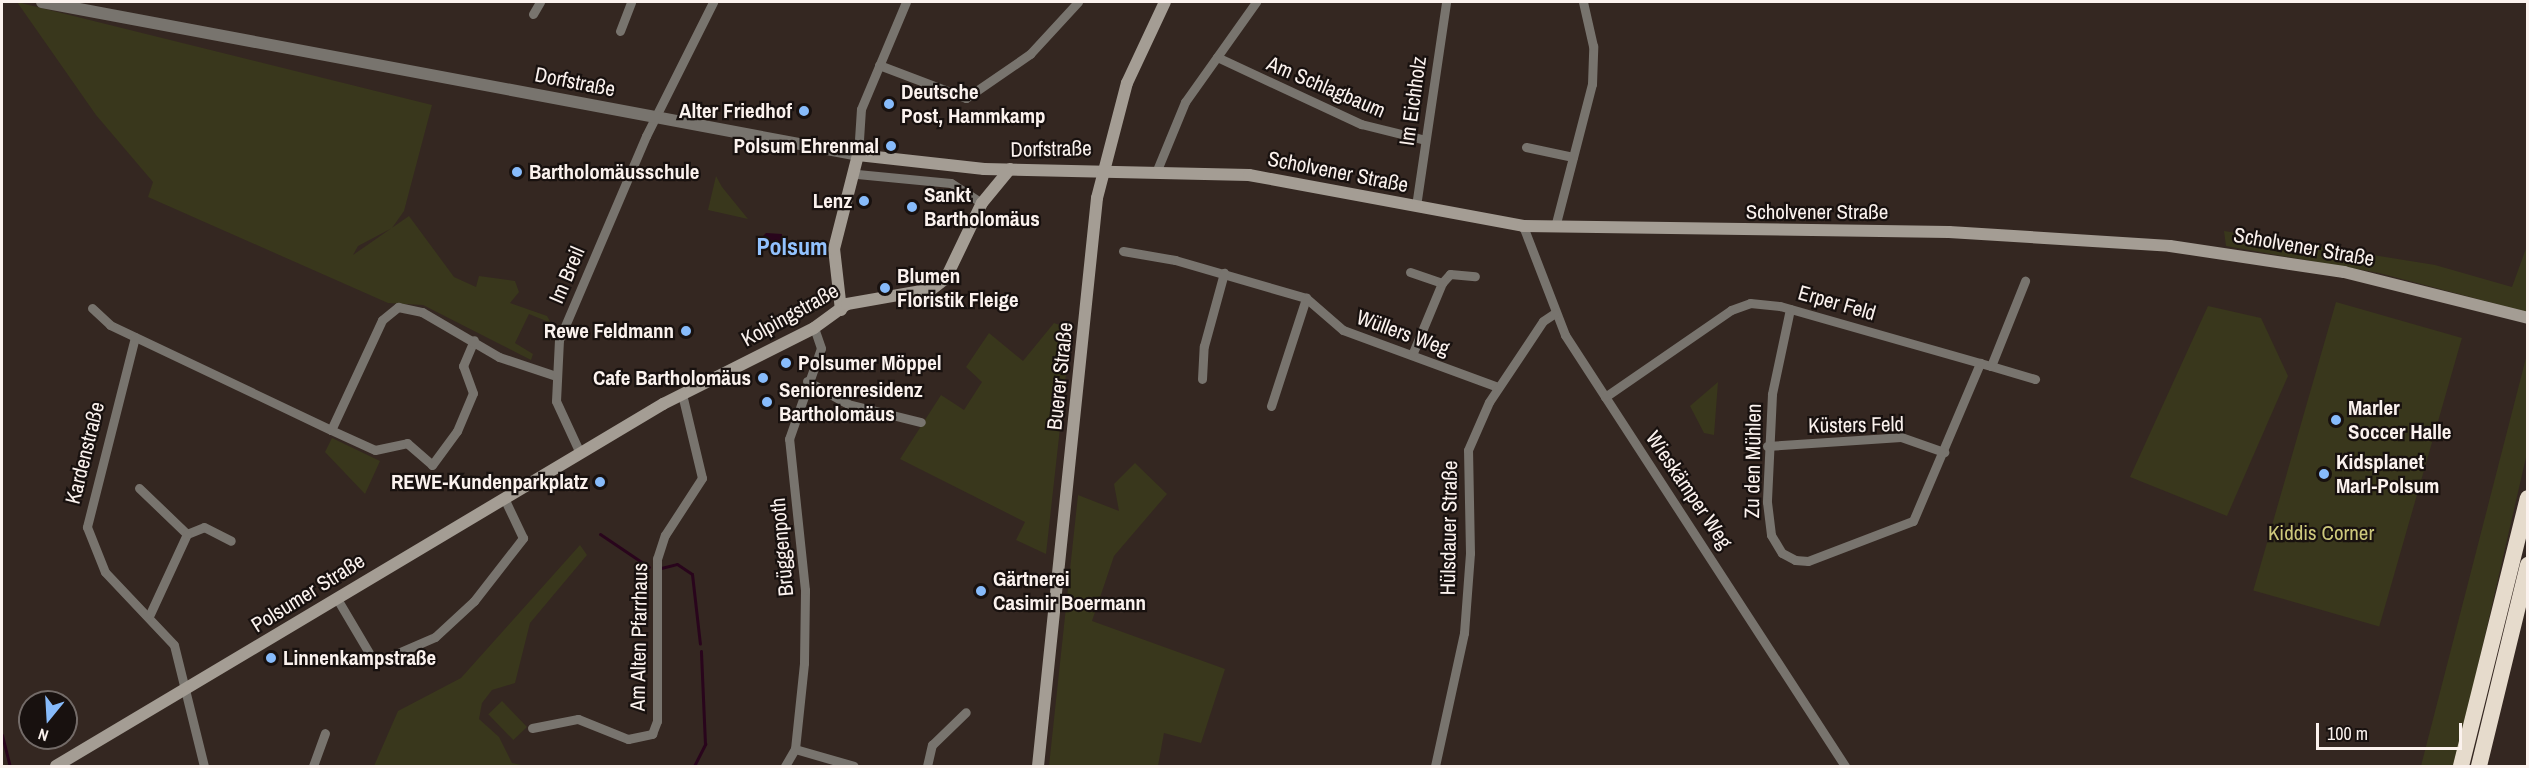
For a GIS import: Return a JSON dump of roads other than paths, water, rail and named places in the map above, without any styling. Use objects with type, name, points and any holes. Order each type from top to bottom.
[{"type":"highway","points":[[2461,766],[2528,498]]},
{"type":"highway","points":[[2479,766],[2528,565]]},
{"type":"main road","name":"Buerer Straße","points":[[1038,766],[1103,168],[1127,83],[1165,2]]},
{"type":"main road","name":"Dorfstraße","points":[[858,154],[1010,169],[1103,168]]},
{"type":"main road","points":[[841,310],[834,249],[857,174],[858,154]]},
{"type":"main road","name":"Scholvener Straße","points":[[1103,168],[1290,180],[1523,225],[1949,232],[2170,246],[2344,272],[2528,318]]},
{"type":"main road","name":"Kolpingstraße","points":[[580,453],[682,394],[814,328],[860,299],[916,294],[938,286],[950,272],[982,204],[1010,169]]},
{"type":"main road","name":"Polsumer Straße","points":[[56,766],[580,453]]},
{"type":"street","name":"Dorfstraße","points":[[42,2],[858,154]]},
{"type":"street","points":[[533,14],[540,2]]},
{"type":"street","points":[[620,31],[631,2]]},
{"type":"street","name":"Im Breil","points":[[580,453],[561,420],[553,375],[562,331],[658,117],[713,2]]},
{"type":"street","points":[[858,154],[861,109],[906,2]]},
{"type":"street","points":[[879,65],[966,98],[1030,54],[1078,2]]},
{"type":"street","points":[[1157,170],[1185,102],[1256,2]]},
{"type":"street","name":"Im Eichholz","points":[[1416,206],[1446,2]]},
{"type":"street","points":[[1555,227],[1593,70],[1583,2]]},
{"type":"street","name":"Am Schlagbaum","points":[[1217,57],[1361,124],[1425,140]]},
{"type":"street","points":[[1526,147],[1573,157]]},
{"type":"street","points":[[857,174],[951,183],[982,204]]},
{"type":"street","name":"Wieskämper Weg","points":[[1523,225],[1555,314],[1605,397],[1845,766]]},
{"type":"street","name":"Wüllers Weg","points":[[1123,251],[1224,273],[1306,298],[1343,330],[1498,387]]},
{"type":"street","points":[[1410,272],[1442,283]]},
{"type":"street","points":[[1202,379],[1204,346],[1224,273]]},
{"type":"street","points":[[1412,355],[1442,283],[1450,274],[1475,276]]},
{"type":"street","points":[[1991,366],[2025,280]]},
{"type":"street","points":[[1271,406],[1306,298]]},
{"type":"street","name":"Erper Feld","points":[[1605,397],[1731,310],[1750,303],[1790,309],[2035,379]]},
{"type":"street","points":[[330,430],[387,313],[410,307],[474,340],[508,361],[553,375]]},
{"type":"street","points":[[92,308],[96,316],[135,337],[330,430],[375,450],[407,443],[432,465],[457,431],[473,393],[463,366],[474,340]]},
{"type":"street","name":"Zu den Mühlen","points":[[1790,309],[1775,372],[1767,446],[1772,535],[1782,553],[1808,561],[1913,521],[1980,363]]},
{"type":"street","name":"Hülsdauer Straße","points":[[1435,766],[1464,633],[1470,554],[1468,450],[1498,387],[1543,321],[1555,314]]},
{"type":"street","name":"Brüggenpoth","points":[[785,766],[795,749],[803,683],[805,590],[789,439],[807,381],[821,348],[814,328]]},
{"type":"street","name":"Kardenstraße","points":[[135,337],[87,527],[105,572],[150,614],[174,645],[188,689]]},
{"type":"street","points":[[807,381],[848,404],[921,422]]},
{"type":"street","name":"Am Alten Pfarrhaus","points":[[532,728],[578,718],[628,739],[652,734],[657,721],[657,559],[665,535],[702,478],[682,394]]},
{"type":"street","name":"Küsters Feld","points":[[1767,446],[1901,437],[1944,452]]},
{"type":"street","points":[[139,488],[187,534]]},
{"type":"street","points":[[336,597],[375,663],[435,638],[474,601],[523,538],[504,498]]},
{"type":"street","points":[[150,614],[187,534],[204,527],[231,541]]},
{"type":"street","points":[[188,689],[204,766]]},
{"type":"street","points":[[927,766],[932,745],[966,712]]},
{"type":"street","points":[[312,766],[326,733]]},
{"type":"street","points":[[795,749],[854,766]]},
{"type":"waterway","points":[[600,534],[649,567]]},
{"type":"waterway","points":[[661,568],[677,564],[692,574],[700,644]]},
{"type":"waterway","points":[[694,766],[705,744],[701,651]]},
{"type":"waterway","points":[[2,735],[10,766]]},
{"type":"place","name":"Deutsche Post, Hammkamp","points":[[889,104]]},
{"type":"place","name":"Alter Friedhof","points":[[804,111]]},
{"type":"place","name":"Polsum Ehrenmal","points":[[891,146]]},
{"type":"place","name":"Bartholomäusschule","points":[[517,172]]},
{"type":"place","name":"Lenz","points":[[864,201]]},
{"type":"place","name":"Sankt Bartholomäus","points":[[912,207]]},
{"type":"place","name":"Blumen Floristik Fleige","points":[[885,288]]},
{"type":"place","name":"Rewe Feldmann","points":[[686,331]]},
{"type":"place","name":"Polsumer Möppel","points":[[786,363]]},
{"type":"place","name":"Cafe Bartholomäus","points":[[763,378]]},
{"type":"place","name":"Seniorenresidenz Bartholomäus","points":[[767,402]]},
{"type":"place","name":"Marler Soccer Halle","points":[[2336,420]]},
{"type":"place","name":"Kidsplanet Marl-Polsum","points":[[2324,474]]},
{"type":"place","name":"REWE-Kundenparkplatz","points":[[600,482]]},
{"type":"place","name":"Gärtnerei Casimir Boermann","points":[[981,591]]},
{"type":"place","name":"Linnenkampstraße","points":[[271,658]]},
{"type":"district","name":"Polsum","points":[[792,247]]},
{"type":"park label","name":"Kiddis Corner","points":[[2321,533]]}]
